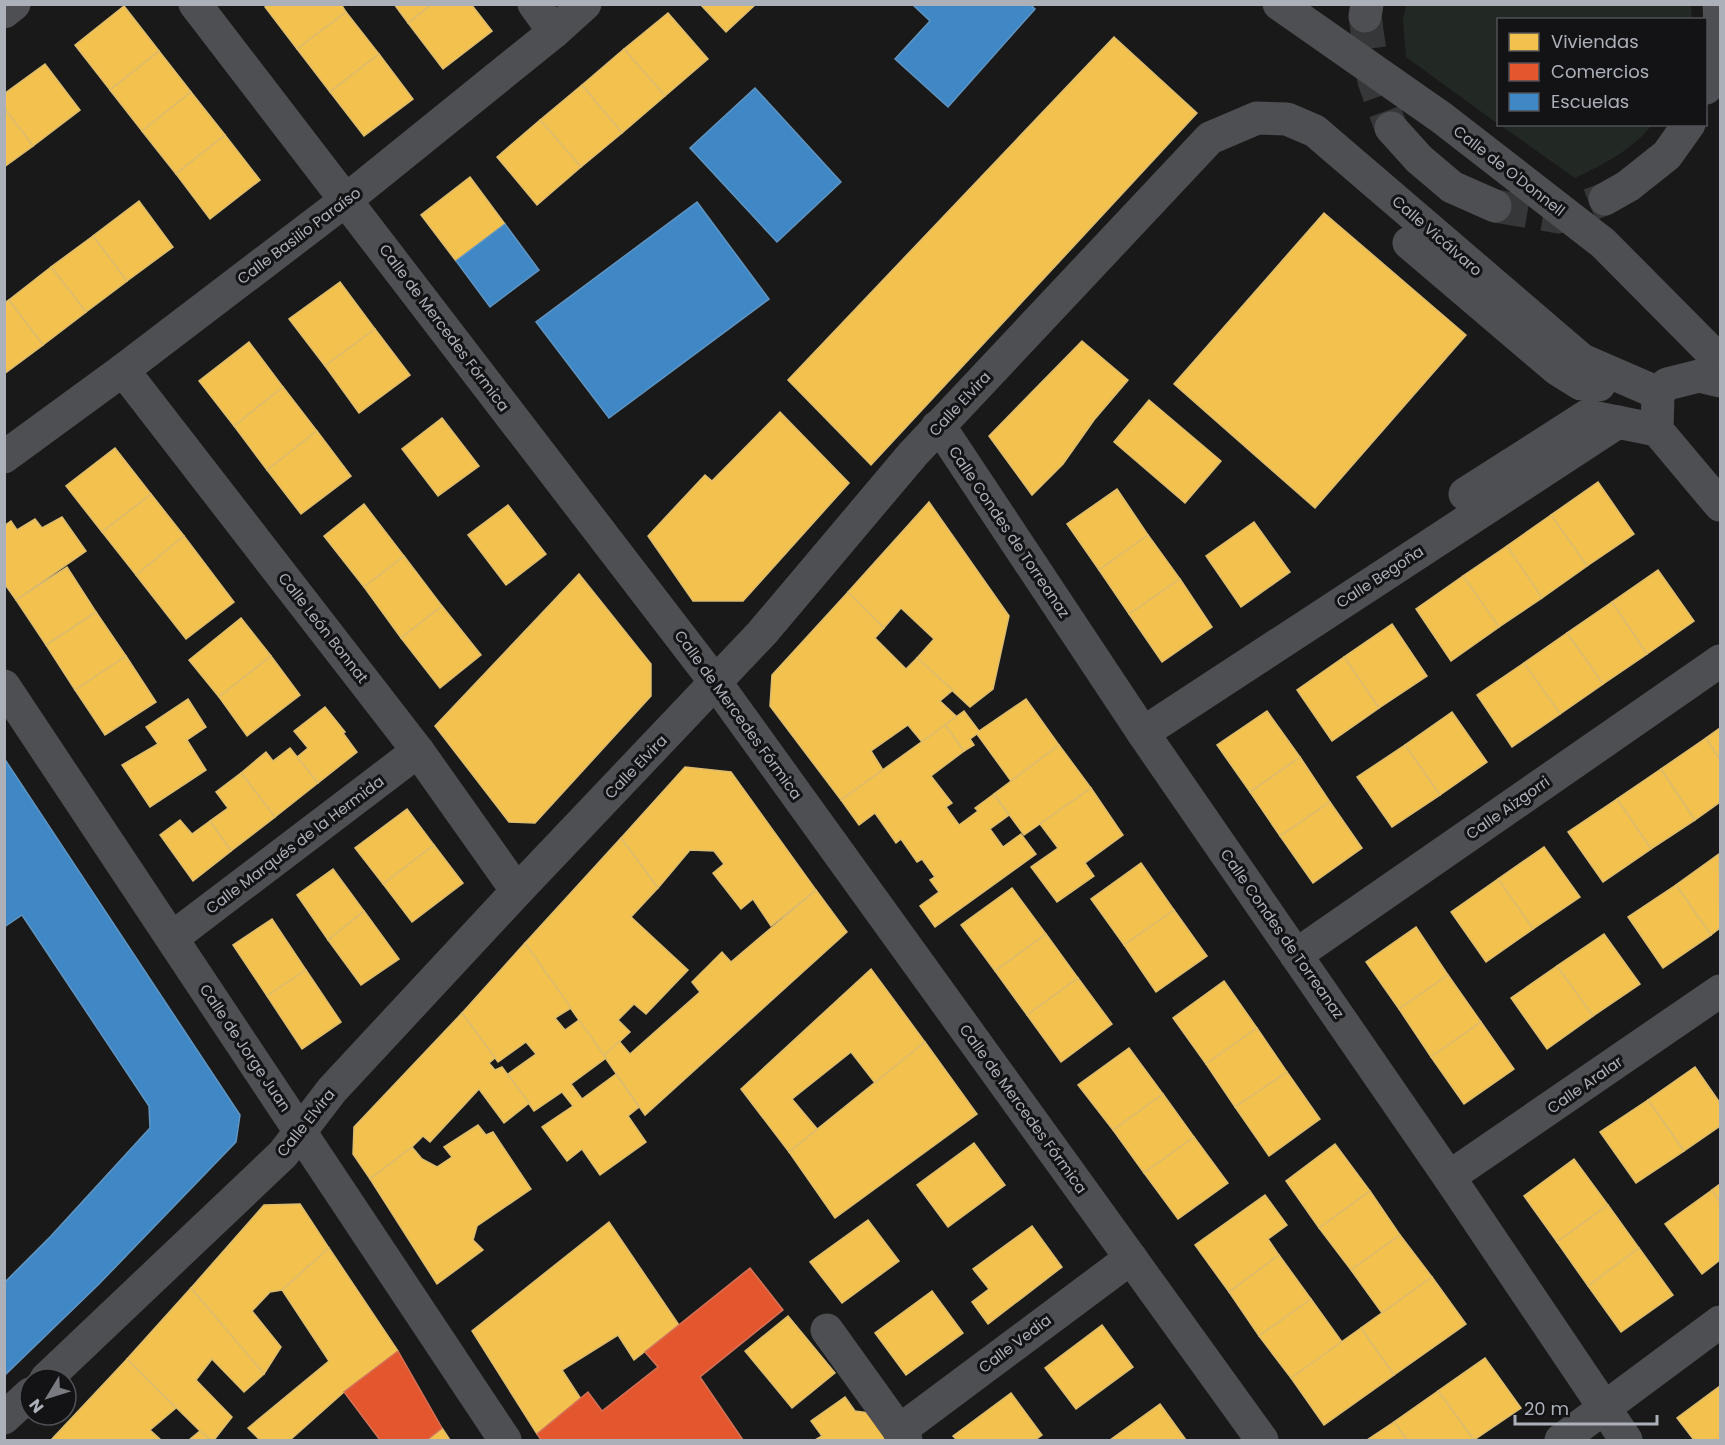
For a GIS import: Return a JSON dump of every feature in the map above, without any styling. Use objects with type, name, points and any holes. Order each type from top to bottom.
[{"type":"street","points":[[4,12],[14,4]]},
{"type":"street","name":"Calle de Mercedes Fórmica","points":[[195,4],[716,683],[1262,1440]]},
{"type":"street","points":[[534,4],[554,32]]},
{"type":"street","name":"Calle Basilio Paraíso","points":[[4,457],[346,201],[554,32],[585,4]]},
{"type":"street","name":"Calle de O'Donnell","points":[[1279,4],[1442,118],[1603,243],[1720,361]]},
{"type":"street","points":[[1707,86],[1712,73],[1720,20],[1719,4]]},
{"type":"street","name":"Calle Vicálvaro","points":[[1210,138],[1257,118],[1287,119],[1315,131],[1582,360],[1646,388]]},
{"type":"street","points":[[1605,199],[1628,186],[1667,155],[1688,126]]},
{"type":"street","points":[[1391,128],[1419,159],[1452,187],[1495,206]]},
{"type":"street","name":"Calle Elvira","points":[[59,1367],[283,1154],[332,1090],[517,891],[716,683],[762,633],[913,454],[1210,138]]},
{"type":"street","points":[[1408,243],[1557,369],[1581,384],[1646,388],[1699,376],[1720,381]]},
{"type":"street","name":"Calle León Bonnat","points":[[123,370],[418,751],[517,891]]},
{"type":"street","points":[[1646,388],[1657,430],[1720,505]]},
{"type":"street","points":[[1465,494],[1587,416],[1613,426],[1657,430]]},
{"type":"street","name":"Calle Begoña","points":[[1143,733],[1613,426]]},
{"type":"street","name":"Calle Condes de Torreanaz","points":[[938,428],[948,439],[1143,733],[1449,1177],[1626,1440]]},
{"type":"street","name":"Calle Aizgorri","points":[[1296,955],[1720,662]]},
{"type":"street","name":"Calle de Jorge Juan","points":[[4,686],[505,1440]]},
{"type":"street","name":"Calle Marqués de la Hermida","points":[[172,938],[418,751]]},
{"type":"street","name":"Calle Aralar","points":[[1449,1177],[1720,991]]},
{"type":"street","name":"Calle Vedia","points":[[827,1329],[903,1436],[1131,1258]]},
{"type":"street","points":[[1561,1440],[1720,1322]]},
{"type":"street","points":[[4,1418],[18,1405]]},
{"type":"shaded area","points":[[1406,5],[1691,5],[1692,18],[1497,18],[1497,123],[1406,57],[1403,20]]},
{"type":"shaded area","points":[[1501,126],[1651,126],[1636,142],[1607,162],[1575,178]]},
{"type":"building: Viviendas","points":[[269,4],[341,4],[346,12],[297,49],[265,7]]},
{"type":"building: Viviendas","points":[[394,4],[432,4],[408,23]]},
{"type":"building: Viviendas","points":[[432,4],[471,4],[492,31],[443,69],[408,23]]},
{"type":"building: Viviendas","points":[[700,4],[756,4],[726,32]]},
{"type":"building: Viviendas","points":[[124,6],[159,51],[110,90],[75,45]]},
{"type":"building: Viviendas","points":[[346,12],[379,54],[330,92],[297,49]]},
{"type":"building: Viviendas","points":[[668,13],[708,59],[665,96],[624,49]]},
{"type":"building: Viviendas","points":[[1114,37],[1197,113],[871,465],[788,380]]},
{"type":"building: Viviendas","points":[[624,49],[665,96],[622,133],[582,85]]},
{"type":"building: Viviendas","points":[[159,51],[191,92],[142,131],[110,90]]},
{"type":"building: Viviendas","points":[[379,54],[413,99],[364,136],[330,92]]},
{"type":"building: Viviendas","points":[[45,64],[80,110],[33,146],[4,108],[4,94]]},
{"type":"building: Viviendas","points":[[582,85],[622,133],[581,167],[540,120]]},
{"type":"building: Viviendas","points":[[191,92],[225,135],[176,174],[142,131]]},
{"type":"building: Viviendas","points":[[4,108],[33,146],[4,167]]},
{"type":"building: Viviendas","points":[[540,120],[581,167],[537,205],[497,157]]},
{"type":"building: Viviendas","points":[[225,135],[260,180],[210,219],[176,174]]},
{"type":"building: Viviendas","points":[[470,177],[505,224],[456,261],[421,215]]},
{"type":"building: Viviendas","points":[[139,201],[173,247],[127,281],[93,236]]},
{"type":"building: Viviendas","points":[[1324,213],[1466,335],[1315,508],[1174,384]]},
{"type":"building: Viviendas","points":[[93,236],[127,281],[86,312],[51,267]]},
{"type":"building: Viviendas","points":[[51,267],[86,312],[43,345],[9,300]]},
{"type":"building: Viviendas","points":[[340,282],[375,329],[325,366],[289,319]]},
{"type":"building: Viviendas","points":[[9,300],[43,345],[4,374],[4,303]]},
{"type":"building: Viviendas","points":[[375,329],[410,375],[359,413],[325,366]]},
{"type":"building: Viviendas","points":[[1082,341],[1128,380],[1094,420],[1063,464],[1032,495],[989,436]]},
{"type":"building: Viviendas","points":[[249,342],[283,387],[234,426],[199,381]]},
{"type":"building: Viviendas","points":[[283,387],[317,431],[267,470],[234,426]]},
{"type":"building: Viviendas","points":[[1149,400],[1221,461],[1185,503],[1114,442]]},
{"type":"building: Viviendas","points":[[780,412],[849,483],[743,601],[693,601],[648,536],[705,475],[712,481]]},
{"type":"building: Viviendas","points":[[442,418],[479,466],[438,496],[402,449]]},
{"type":"building: Viviendas","points":[[317,431],[351,476],[301,514],[267,470]]},
{"type":"building: Viviendas","points":[[115,448],[151,494],[102,532],[66,486]]},
{"type":"building: Viviendas","points":[[1598,482],[1634,534],[1587,566],[1551,515]]},
{"type":"building: Viviendas","points":[[1117,489],[1148,535],[1099,570],[1067,524]]},
{"type":"building: Viviendas","points":[[151,494],[184,536],[136,575],[102,532]]},
{"type":"building: Viviendas","points":[[929,502],[1009,616],[993,689],[970,707],[917,658],[934,639],[901,608],[884,628],[848,592]]},
{"type":"building: Viviendas","points":[[364,504],[404,556],[364,587],[324,536]]},
{"type":"building: Viviendas","points":[[508,505],[546,554],[506,585],[468,535]]},
{"type":"building: Viviendas","points":[[1551,515],[1587,566],[1542,598],[1507,546]]},
{"type":"building: Viviendas","points":[[62,517],[86,551],[16,600],[4,583],[4,526],[11,521],[17,530],[35,519],[42,528]]},
{"type":"building: Viviendas","points":[[1254,522],[1290,572],[1241,607],[1206,556]]},
{"type":"building: Viviendas","points":[[1148,535],[1180,579],[1129,614],[1099,570]]},
{"type":"building: Viviendas","points":[[184,536],[234,602],[186,639],[136,575]]},
{"type":"building: Viviendas","points":[[1507,546],[1542,598],[1499,627],[1463,576]]},
{"type":"building: Viviendas","points":[[404,556],[442,606],[401,638],[364,587]]},
{"type":"building: Viviendas","points":[[67,567],[96,612],[46,645],[16,600]]},
{"type":"building: Viviendas","points":[[1658,570],[1694,621],[1647,654],[1612,602]]},
{"type":"building: Viviendas","points":[[579,574],[651,664],[651,696],[535,823],[509,822],[435,726]]},
{"type":"building: Viviendas","points":[[1463,576],[1499,627],[1451,661],[1416,609]]},
{"type":"building: Viviendas","points":[[1180,579],[1212,627],[1162,662],[1129,614]]},
{"type":"building: Viviendas","points":[[848,592],[884,628],[875,638],[906,669],[917,658],[953,690],[940,701],[957,717],[922,742],[908,725],[871,751],[883,770],[841,800],[770,706],[772,675]]},
{"type":"building: Viviendas","points":[[1612,602],[1647,654],[1603,684],[1567,633]]},
{"type":"building: Viviendas","points":[[442,606],[481,655],[440,688],[401,638]]},
{"type":"building: Viviendas","points":[[96,612],[126,656],[75,690],[46,645]]},
{"type":"building: Viviendas","points":[[241,618],[271,656],[219,697],[189,660]]},
{"type":"building: Viviendas","points":[[1392,624],[1427,676],[1379,708],[1344,657]]},
{"type":"building: Viviendas","points":[[1567,633],[1603,684],[1560,714],[1524,663]]},
{"type":"building: Viviendas","points":[[126,656],[156,702],[105,735],[75,690]]},
{"type":"building: Viviendas","points":[[271,656],[300,695],[247,736],[219,697]]},
{"type":"building: Viviendas","points":[[1344,657],[1379,708],[1332,741],[1297,690]]},
{"type":"building: Viviendas","points":[[1524,663],[1560,714],[1512,747],[1477,695]]},
{"type":"building: Viviendas","points":[[188,699],[206,727],[187,740],[206,770],[150,807],[122,765],[158,744],[146,727]]},
{"type":"building: Viviendas","points":[[1026,699],[1059,745],[1011,781],[977,734],[970,739],[974,745],[964,751],[945,725],[964,711],[979,731]]},
{"type":"building: Viviendas","points":[[325,707],[345,732],[343,733],[357,752],[318,783],[297,757],[308,748],[294,731]]},
{"type":"building: Viviendas","points":[[1267,711],[1300,757],[1250,792],[1217,745]]},
{"type":"building: Viviendas","points":[[1452,712],[1487,762],[1440,795],[1405,745]]},
{"type":"building: Viviendas","points":[[945,725],[964,751],[931,776],[952,803],[946,807],[959,825],[978,811],[975,808],[994,794],[1009,815],[990,829],[1003,847],[1021,834],[1036,854],[935,927],[920,906],[939,892],[930,880],[935,877],[922,859],[917,862],[901,839],[896,843],[875,813],[859,825],[841,800]]},
{"type":"building: Viviendas","points":[[1720,728],[1720,760],[1706,738]]},
{"type":"building: Viviendas","points":[[1706,738],[1720,760],[1720,802],[1695,820],[1661,769]]},
{"type":"building: Viviendas","points":[[1059,745],[1091,788],[1024,835],[994,794]]},
{"type":"building: Viviendas","points":[[1405,745],[1440,795],[1392,827],[1357,777]]},
{"type":"building: Viviendas","points":[[290,748],[318,783],[275,817],[241,773],[266,752],[273,761]]},
{"type":"building: Viviendas","points":[[1300,757],[1330,802],[1280,836],[1250,792]]},
{"type":"building: Viviendas","points":[[685,767],[731,772],[816,890],[771,926],[753,899],[741,909],[713,873],[724,864],[714,851],[690,850],[658,888],[621,838]]},
{"type":"building: Viviendas","points":[[1661,769],[1695,820],[1651,849],[1617,799]]},
{"type":"building: Viviendas","points":[[241,773],[275,817],[231,851],[210,821],[228,808],[216,792]]},
{"type":"building: Viviendas","points":[[1091,788],[1123,835],[1085,863],[1094,876],[1057,902],[1031,867],[1058,848],[1040,824]]},
{"type":"building: Viviendas","points":[[1617,799],[1651,849],[1603,882],[1568,832]]},
{"type":"building: Viviendas","points":[[1330,802],[1362,848],[1313,883],[1280,836]]},
{"type":"building: Viviendas","points":[[407,809],[434,845],[383,884],[355,848]]},
{"type":"building: Viviendas","points":[[180,820],[192,834],[210,821],[231,851],[193,881],[160,835]]},
{"type":"building: Viviendas","points":[[621,838],[658,888],[631,917],[688,970],[646,1014],[634,1004],[618,1020],[630,1032],[604,1056],[525,943]]},
{"type":"building: Viviendas","points":[[434,845],[463,883],[412,922],[383,884]]},
{"type":"building: Viviendas","points":[[1544,847],[1580,897],[1533,929],[1498,879]]},
{"type":"building: Viviendas","points":[[1719,854],[1720,928],[1711,935],[1676,885]]},
{"type":"building: Viviendas","points":[[1141,863],[1174,910],[1124,945],[1091,899]]},
{"type":"building: Viviendas","points":[[333,869],[364,911],[328,940],[297,895]]},
{"type":"building: Viviendas","points":[[1498,879],[1533,929],[1486,962],[1451,912]]},
{"type":"building: Viviendas","points":[[1676,885],[1711,935],[1663,968],[1628,917]]},
{"type":"building: Viviendas","points":[[1012,888],[1046,934],[995,971],[961,925]]},
{"type":"building: Viviendas","points":[[816,890],[847,932],[645,1115],[604,1056],[619,1041],[630,1054],[700,992],[692,982],[722,952],[731,962]]},
{"type":"building: Viviendas","points":[[1174,910],[1207,956],[1156,992],[1124,945]]},
{"type":"building: Viviendas","points":[[364,911],[399,959],[361,985],[328,940]]},
{"type":"building: Viviendas","points":[[272,919],[306,970],[267,996],[233,945]]},
{"type":"building: Viviendas","points":[[1416,927],[1448,975],[1399,1009],[1366,962]]},
{"type":"building: Viviendas","points":[[1046,934],[1078,978],[1027,1015],[995,971]]},
{"type":"building: Viviendas","points":[[1604,934],[1640,984],[1593,1016],[1557,966]]},
{"type":"building: Viviendas","points":[[525,943],[571,1008],[555,1018],[565,1030],[579,1020],[606,1058],[571,1084],[582,1099],[616,1074],[639,1107],[628,1116],[646,1142],[600,1175],[582,1149],[567,1161],[542,1127],[573,1106],[562,1092],[534,1111],[508,1074],[536,1054],[526,1042],[498,1062],[462,1013]]},
{"type":"building: Viviendas","points":[[1557,966],[1593,1016],[1547,1049],[1511,998]]},
{"type":"building: Viviendas","points":[[871,969],[925,1042],[875,1083],[851,1052],[792,1099],[818,1130],[789,1152],[741,1089]]},
{"type":"building: Viviendas","points":[[306,970],[341,1022],[302,1049],[267,996]]},
{"type":"building: Viviendas","points":[[1448,975],[1481,1022],[1431,1057],[1399,1009]]},
{"type":"building: Viviendas","points":[[1078,978],[1112,1024],[1061,1062],[1027,1015]]},
{"type":"building: Viviendas","points":[[1224,981],[1257,1028],[1206,1064],[1173,1018]]},
{"type":"building: Viviendas","points":[[462,1013],[495,1058],[489,1063],[495,1070],[502,1067],[529,1103],[504,1123],[479,1089],[430,1142],[423,1136],[370,1179],[353,1154],[354,1127]]},
{"type":"building: Viviendas","points":[[1481,1022],[1514,1069],[1464,1104],[1431,1057]]},
{"type":"building: Viviendas","points":[[1257,1028],[1287,1072],[1235,1107],[1206,1064]]},
{"type":"building: Viviendas","points":[[925,1042],[977,1114],[835,1218],[789,1152]]},
{"type":"building: Viviendas","points":[[1129,1048],[1163,1094],[1113,1130],[1078,1085]]},
{"type":"building: Viviendas","points":[[1695,1067],[1720,1103],[1720,1126],[1684,1151],[1648,1100]]},
{"type":"building: Viviendas","points":[[1287,1072],[1320,1119],[1269,1156],[1235,1107]]},
{"type":"building: Viviendas","points":[[1163,1094],[1194,1137],[1144,1173],[1113,1130]]},
{"type":"building: Viviendas","points":[[1648,1100],[1684,1151],[1636,1183],[1600,1132]]},
{"type":"building: Viviendas","points":[[478,1125],[486,1135],[493,1132],[531,1189],[477,1226],[473,1240],[483,1250],[437,1284],[370,1179],[412,1147],[422,1159],[437,1167],[452,1157],[444,1147]]},
{"type":"building: Viviendas","points":[[1194,1137],[1228,1183],[1178,1219],[1144,1173]]},
{"type":"building: Viviendas","points":[[974,1143],[1005,1185],[948,1227],[917,1185]]},
{"type":"building: Viviendas","points":[[1335,1144],[1370,1191],[1319,1228],[1286,1181]]},
{"type":"building: Viviendas","points":[[1574,1159],[1608,1205],[1557,1242],[1524,1196]]},
{"type":"building: Viviendas","points":[[1720,1184],[1720,1202],[1712,1190]]},
{"type":"building: Viviendas","points":[[1712,1190],[1720,1202],[1720,1260],[1702,1274],[1665,1224]]},
{"type":"building: Viviendas","points":[[1370,1191],[1400,1235],[1351,1270],[1319,1228]]},
{"type":"building: Viviendas","points":[[1265,1195],[1287,1225],[1268,1239],[1279,1255],[1229,1292],[1195,1245]]},
{"type":"building: Viviendas","points":[[300,1204],[329,1248],[282,1290],[270,1292],[252,1311],[281,1347],[264,1374],[191,1288],[264,1205]]},
{"type":"building: Viviendas","points":[[1608,1205],[1639,1248],[1588,1286],[1557,1242]]},
{"type":"building: Viviendas","points":[[868,1220],[899,1261],[842,1303],[810,1262]]},
{"type":"building: Viviendas","points":[[609,1222],[679,1325],[634,1360],[618,1335],[562,1370],[581,1399],[537,1434],[472,1331]]},
{"type":"building: Viviendas","points":[[1032,1226],[1062,1267],[988,1324],[972,1302],[989,1289],[973,1269]]},
{"type":"building: Viviendas","points":[[1400,1235],[1432,1277],[1382,1313],[1351,1270]]},
{"type":"building: Viviendas","points":[[329,1248],[398,1351],[344,1392],[290,1440],[260,1440],[248,1428],[329,1361],[282,1290]]},
{"type":"building: Viviendas","points":[[1639,1248],[1673,1295],[1621,1332],[1588,1286]]},
{"type":"building: Viviendas","points":[[1279,1255],[1311,1299],[1259,1336],[1229,1292]]},
{"type":"building: Viviendas","points":[[1432,1277],[1466,1324],[1394,1375],[1361,1328]]},
{"type":"building: Viviendas","points":[[191,1288],[264,1374],[244,1392],[212,1359],[196,1380],[232,1417],[214,1440],[200,1431],[127,1359]]},
{"type":"building: Viviendas","points":[[932,1291],[963,1333],[906,1375],[875,1333]]},
{"type":"building: Viviendas","points":[[1311,1299],[1342,1342],[1291,1378],[1259,1336]]},
{"type":"building: Viviendas","points":[[788,1316],[835,1373],[792,1408],[745,1351]]},
{"type":"building: Viviendas","points":[[1102,1325],[1133,1367],[1076,1409],[1045,1368]]},
{"type":"building: Viviendas","points":[[1361,1328],[1394,1375],[1324,1425],[1291,1378]]},
{"type":"building: Viviendas","points":[[1485,1358],[1521,1408],[1474,1440],[1438,1391]]},
{"type":"building: Viviendas","points":[[127,1359],[176,1408],[150,1430],[161,1440],[51,1440],[63,1427],[78,1427],[78,1411]]},
{"type":"building: Viviendas","points":[[1720,1386],[1720,1440],[1694,1440],[1677,1418]]},
{"type":"building: Viviendas","points":[[1438,1391],[1474,1440],[1407,1440],[1394,1422]]},
{"type":"building: Viviendas","points":[[1011,1393],[1042,1435],[1035,1440],[957,1440],[953,1436]]},
{"type":"building: Viviendas","points":[[845,1397],[855,1411],[869,1413],[888,1440],[815,1440],[822,1436],[811,1421]]},
{"type":"building: Viviendas","points":[[1160,1404],[1186,1440],[1110,1440]]},
{"type":"building: Viviendas","points":[[1394,1422],[1407,1440],[1367,1440]]},
{"type":"building: Viviendas","points":[[442,1428],[450,1440],[427,1440]]},
{"type":"building: Viviendas","points":[[200,1431],[211,1440],[189,1440]]},
{"type":"building: Comercios","points":[[750,1268],[783,1310],[700,1377],[743,1440],[541,1440],[537,1434],[588,1392],[602,1411],[658,1367],[645,1352]]},
{"type":"building: Comercios","points":[[398,1351],[442,1428],[427,1440],[380,1440],[344,1392]]},
{"type":"building: Escuelas","points":[[912,4],[1030,4],[1035,9],[948,107],[895,59],[930,21]]},
{"type":"building: Escuelas","points":[[755,88],[841,182],[777,242],[690,148]]},
{"type":"building: Escuelas","points":[[697,202],[769,299],[609,418],[536,322]]},
{"type":"building: Escuelas","points":[[505,224],[539,270],[490,307],[456,261]]},
{"type":"building: Escuelas","points":[[4,758],[240,1115],[236,1142],[99,1284],[4,1376],[4,1283],[50,1237],[150,1128],[149,1106],[22,915],[4,927]]},
{"type":"tunnel","points":[[1365,16],[1374,81],[1391,128]]},
{"type":"tunnel","points":[[1495,206],[1559,217],[1605,199]]}]
